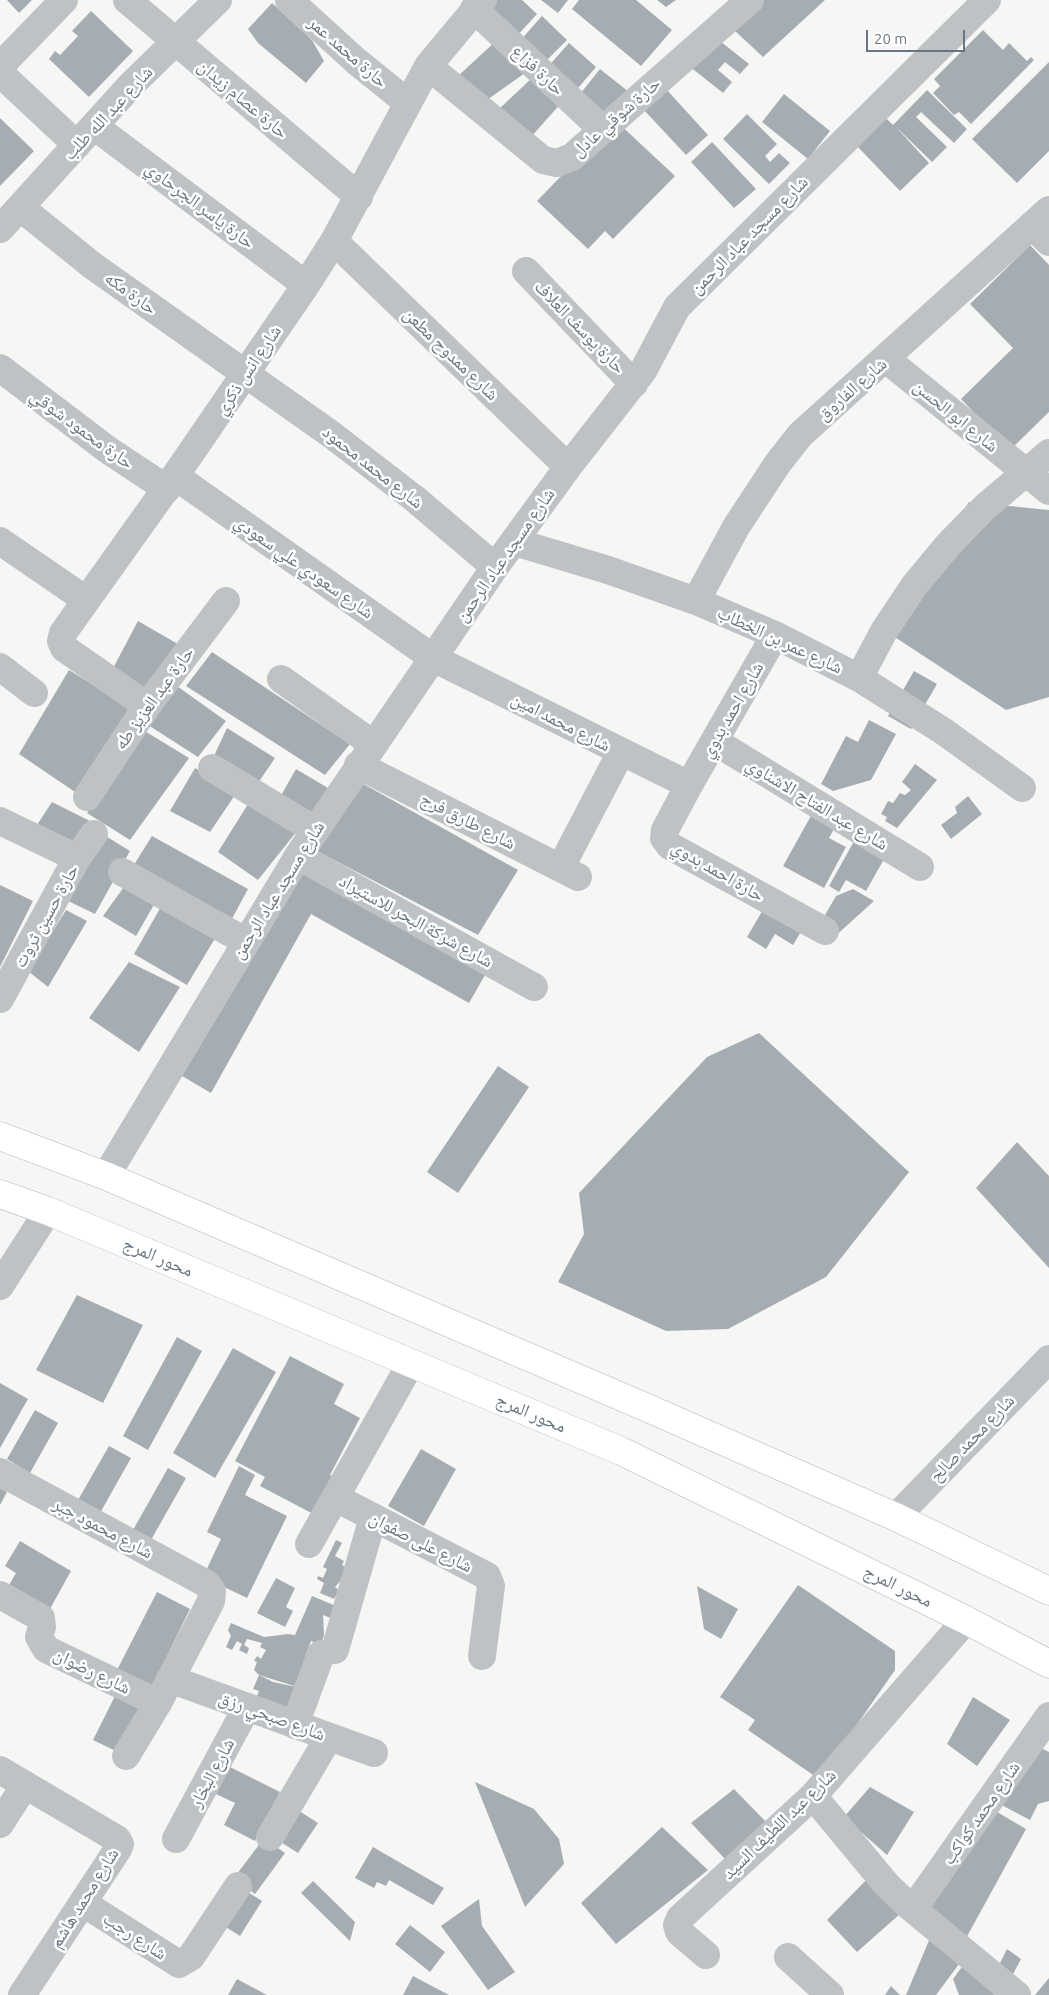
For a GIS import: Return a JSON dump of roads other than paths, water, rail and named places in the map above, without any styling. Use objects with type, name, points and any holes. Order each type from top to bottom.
[{"type":"main road","points":[[0,1136],[106,1176],[643,1406],[896,1517],[1049,1592]]},
{"type":"main road","name":"محور المرج","points":[[0,1194],[48,1211],[620,1451],[966,1620],[1049,1664]]},
{"type":"street","points":[[0,70],[7,59],[64,0]]},
{"type":"street","name":"حارة عصام زيدان","points":[[127,0],[359,197]]},
{"type":"street","name":"شارع عبد الله طلب","points":[[0,229],[85,136],[218,0]]},
{"type":"street","name":"حارة محمد عمر","points":[[289,0],[356,61],[408,103]]},
{"type":"street","name":"حارة شوقي عادل","points":[[428,66],[543,160],[557,163],[572,157],[750,0]]},
{"type":"street","name":"شارع مسجد عباد الرحمن","points":[[106,1176],[245,941],[315,830],[495,567],[568,467],[644,371],[678,307],[987,0]]},
{"type":"street","name":"شارع انس ذكري","points":[[147,706],[64,648],[61,641],[63,633],[171,482],[306,285],[359,197],[428,66],[478,5]]},
{"type":"street","name":"حارة فزاع","points":[[478,5],[603,130]]},
{"type":"street","name":"حارة ياسر الجرحاوي","points":[[0,70],[3,76],[85,136],[306,285]]},
{"type":"street","name":"حارة مكه","points":[[20,208],[93,266],[246,373]]},
{"type":"street","name":"شارع الفاروق","points":[[696,601],[736,527],[778,463],[800,435],[886,359],[1043,226]]},
{"type":"street","name":"شارع ممدوح مطعن","points":[[334,241],[568,467]]},
{"type":"street","name":"حارة يوسف العلاف","points":[[526,271],[634,384]]},
{"type":"street","name":"شارع ابو الحسن","points":[[886,359],[1049,491]]},
{"type":"street","name":"حارة محمود شوقي","points":[[0,368],[94,440],[171,482]]},
{"type":"street","name":"شارع محمد محمود","points":[[246,373],[392,482],[495,567]]},
{"type":"street","points":[[859,678],[889,624],[914,586],[948,544],[985,507],[1049,453]]},
{"type":"street","name":"شارع سعودي علي سعودي","points":[[171,482],[433,658]]},
{"type":"street","points":[[0,540],[86,600]]},
{"type":"street","name":"شارع عمر بن الخطاب","points":[[514,542],[608,570],[696,601],[775,635],[859,678],[943,731],[1022,788]]},
{"type":"street","name":"حارة عبد العزيز طه","points":[[87,797],[147,706],[226,601]]},
{"type":"street","name":"شارع احمد بدوي","points":[[689,785],[775,635]]},
{"type":"street","name":"شارع محمد امين","points":[[433,658],[689,785]]},
{"type":"street","points":[[0,667],[34,693]]},
{"type":"street","name":"شارع طارق فرج","points":[[281,679],[366,754],[569,872],[621,752]]},
{"type":"street","name":"شارع عبد الفتاح الاشناوي","points":[[714,741],[920,867]]},
{"type":"street","points":[[212,768],[315,830]]},
{"type":"street","name":"حارة احمد بدوي","points":[[689,785],[665,830],[666,842],[825,930]]},
{"type":"street","points":[[0,821],[77,858]]},
{"type":"street","name":"حارة حسين ثروت","points":[[0,999],[77,858],[94,834]]},
{"type":"street","name":"شارع شركة البحر للاستيراد","points":[[298,856],[534,987]]},
{"type":"street","points":[[122,872],[245,941]]},
{"type":"street","points":[[0,1286],[48,1211]]},
{"type":"street","name":"شارع محمد صالح","points":[[896,1517],[1049,1360]]},
{"type":"street","points":[[309,1544],[411,1364]]},
{"type":"street","name":"شارع محمود جبر","points":[[0,1472],[207,1584],[212,1591],[211,1601],[170,1679]]},
{"type":"street","name":"شارع على صفوان","points":[[336,1498],[487,1576],[491,1586],[482,1656]]},
{"type":"street","points":[[295,1725],[328,1652],[373,1517]]},
{"type":"street","name":"شارع رضوان","points":[[0,1594],[41,1618],[42,1628],[39,1636],[46,1649],[158,1703]]},
{"type":"street","name":"شارع عبد اللطيف السيد","points":[[706,1955],[679,1932],[677,1925],[680,1918],[813,1796],[966,1620]]},
{"type":"street","points":[[126,1756],[170,1679]]},
{"type":"street","name":"شارع صبحي رزق","points":[[170,1679],[374,1753]]},
{"type":"street","name":"شارع البخار","points":[[176,1839],[247,1707]]},
{"type":"street","name":"شارع محمد كواكب","points":[[913,1909],[1049,1716]]},
{"type":"street","points":[[270,1837],[329,1736]]},
{"type":"street","name":"شارع محمد هاشم","points":[[0,1770],[118,1841],[118,1850],[22,1995]]},
{"type":"street","points":[[0,1824],[25,1785]]},
{"type":"street","points":[[813,1796],[886,1884],[913,1909],[1017,1995]]},
{"type":"street","name":"شارع رجب","points":[[83,1903],[179,1964],[191,1957],[238,1886]]},
{"type":"street","points":[[788,1957],[830,1995]]}]
